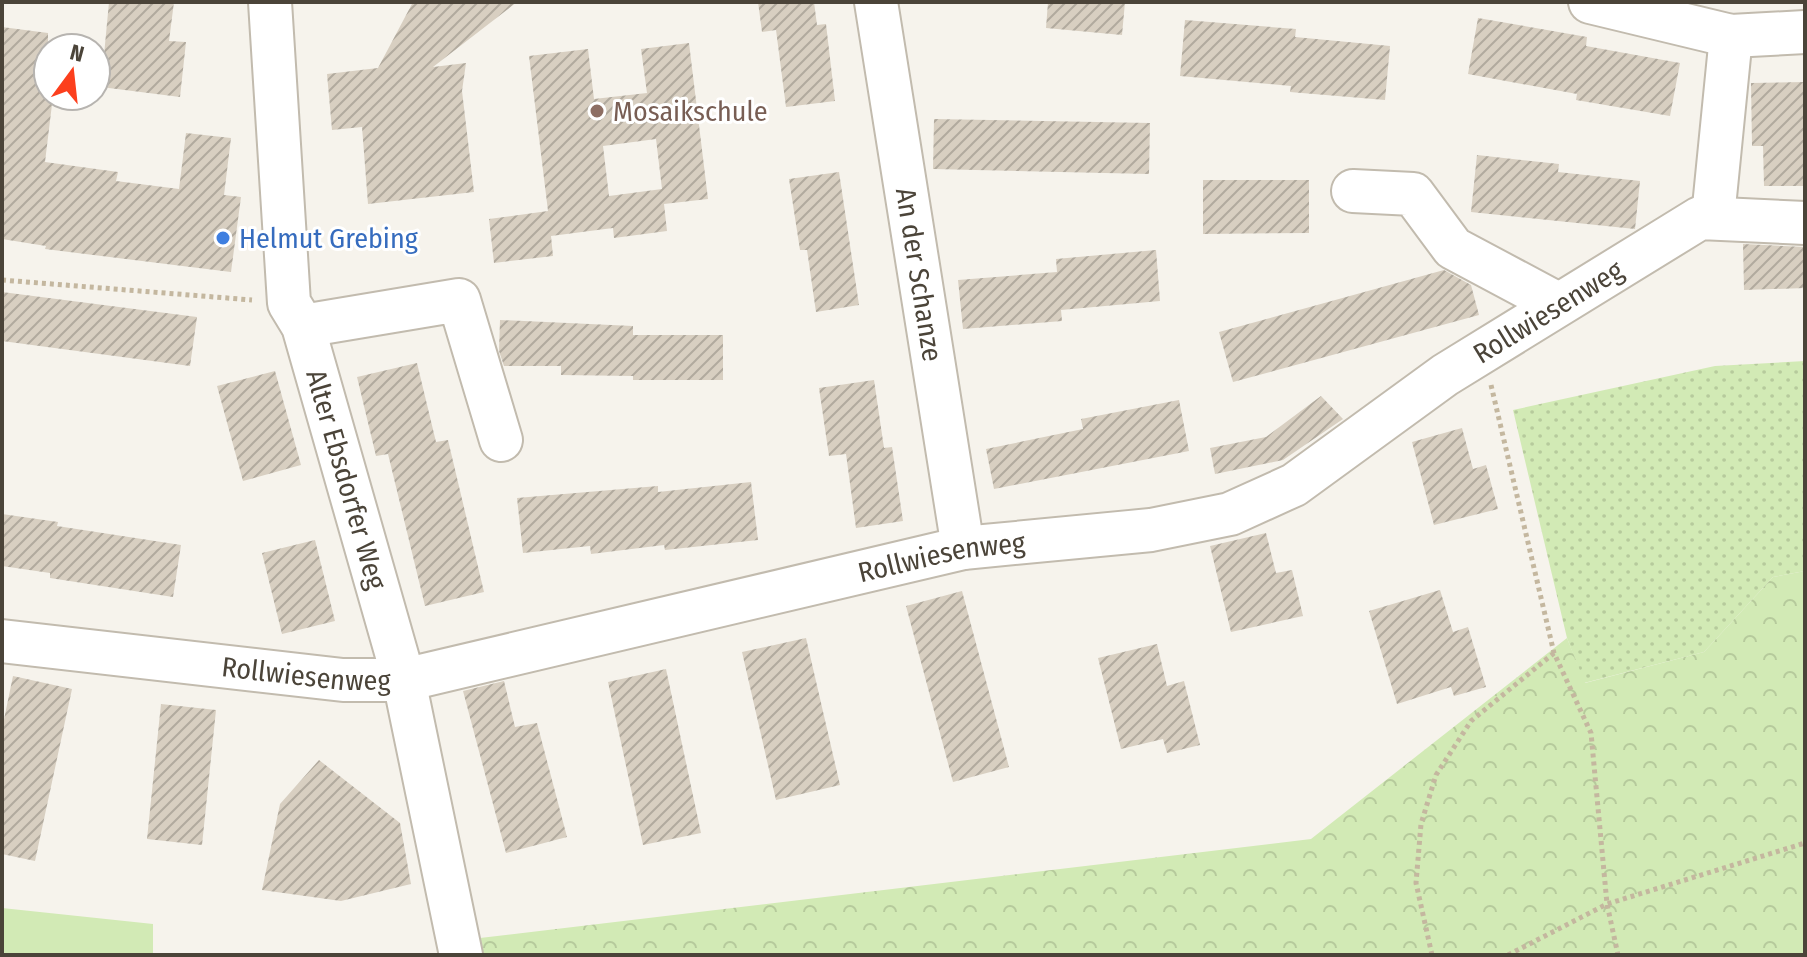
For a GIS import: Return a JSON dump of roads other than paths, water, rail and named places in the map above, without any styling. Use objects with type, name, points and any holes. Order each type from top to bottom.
[{"type":"street","name":"Alter Ebsdorfer Weg","points":[[270,2],[296,315],[404,680],[461,955]]},
{"type":"street","name":"An der Schanze","points":[[876,2],[963,548]]},
{"type":"street","points":[[1590,2],[1731,36],[1805,32]]},
{"type":"street","points":[[1731,36],[1713,217],[1759,223],[1805,223]]},
{"type":"street","points":[[1353,191],[1413,194],[1453,248],[1558,304]]},
{"type":"street","name":"Rollwiesenweg","points":[[2,641],[343,680],[404,680],[963,548],[1151,530],[1243,509],[1294,485],[1445,375],[1558,304],[1687,226],[1713,217]]},
{"type":"street","points":[[296,315],[459,300],[501,440]]},
{"type":"place","name":"Mosaikschule","points":[[597,111]]},
{"type":"place","name":"Helmut Grebing","points":[[223,238]]}]
